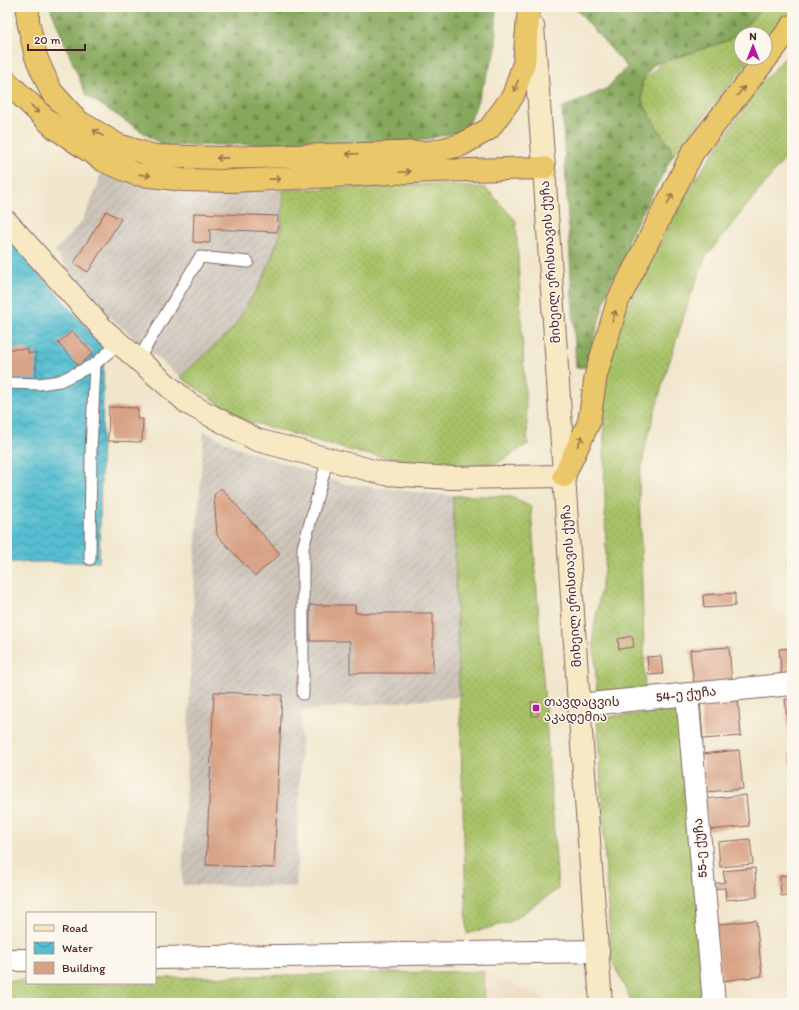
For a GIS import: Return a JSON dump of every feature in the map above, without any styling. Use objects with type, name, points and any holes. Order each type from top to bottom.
[{"type":"highway","points":[[28,7],[28,21],[36,56],[50,91],[78,121],[118,145],[155,156],[219,158],[430,152],[461,145],[489,129],[513,96],[524,63],[529,7]]},
{"type":"highway","points":[[564,476],[589,422],[596,374],[618,301],[693,152],[792,26]]},
{"type":"highway","points":[[7,82],[55,128],[104,161],[135,174],[183,180],[232,181],[432,171],[544,168]]},
{"type":"main road","name":"მიხეილ ერისთავის ქუჩა","points":[[532,7],[579,705],[601,1003]]},
{"type":"main road","points":[[7,222],[103,329],[138,360],[189,404],[257,440],[385,474],[452,478],[564,476]]},
{"type":"street","name":"54-ე ქუჩა","points":[[579,705],[792,684]]},
{"type":"street","name":"55-ე ქუჩა","points":[[687,694],[714,1003]]},
{"type":"street","points":[[156,958],[598,951]]},
{"type":"street","points":[[7,960],[26,960]]},
{"type":"lane","points":[[138,360],[200,258],[248,262]]},
{"type":"lane","points":[[7,383],[39,384],[60,381],[95,364],[119,343]]},
{"type":"lane","points":[[90,559],[91,451],[95,364]]},
{"type":"lane","points":[[303,694],[303,548],[328,458]]},
{"type":"shaded area","points":[[101,173],[164,190],[283,190],[283,209],[280,235],[263,279],[232,330],[180,377],[89,299],[55,251],[82,221],[97,188]]},
{"type":"shaded area","points":[[204,431],[232,445],[345,484],[453,496],[460,697],[302,710],[296,887],[182,885],[195,556]]},
{"type":"shaded area","points":[[483,971],[555,1003],[485,1003]]},
{"type":"green space","points":[[52,7],[496,7],[496,50],[467,130],[419,141],[164,146],[86,95],[51,10]]},
{"type":"green space","points":[[574,7],[762,7],[746,26],[733,26],[733,36],[727,41],[653,65],[642,82],[642,102],[662,136],[670,146],[672,157],[628,239],[627,255],[609,286],[586,367],[576,368],[562,108],[606,89],[627,67]]},
{"type":"green space","points":[[762,7],[792,7],[792,12],[773,32],[773,26],[746,26]]},
{"type":"green space","points":[[733,36],[733,66],[745,66],[672,157],[670,146],[662,136],[642,101],[642,82],[663,62],[727,41]]},
{"type":"green space","points":[[792,50],[792,152],[778,167],[705,258],[690,297],[664,379],[646,443],[639,482],[645,688],[597,692],[593,634],[606,559],[603,385],[625,313],[638,284],[689,189],[758,87]]},
{"type":"green space","points":[[433,184],[486,188],[516,221],[528,444],[498,463],[452,468],[360,453],[243,420],[180,377],[232,330],[263,279],[280,235],[283,209],[283,190]]},
{"type":"green space","points":[[453,496],[509,496],[531,507],[558,889],[510,922],[467,934]]},
{"type":"green space","points":[[680,710],[707,1003],[632,1003],[611,959],[597,718]]},
{"type":"green space","points":[[483,971],[485,1003],[7,1003],[7,981],[26,980],[26,984],[156,984],[156,978]]},
{"type":"water","points":[[7,236],[104,348],[99,562],[7,562]]},
{"type":"building","points":[[106,211],[121,219],[88,272],[74,263]]},
{"type":"building","points":[[194,213],[278,216],[277,232],[210,229],[210,243],[193,242]]},
{"type":"building","points":[[72,331],[93,353],[79,366],[58,343]]},
{"type":"building","points":[[7,349],[28,349],[28,353],[36,353],[36,379],[7,379]]},
{"type":"building","points":[[109,407],[138,408],[137,419],[143,419],[142,442],[108,441]]},
{"type":"building","points":[[221,488],[280,554],[255,576],[217,535],[214,495]]},
{"type":"building","points":[[735,593],[735,606],[704,608],[703,595]]},
{"type":"building","points":[[310,605],[355,605],[355,613],[433,613],[433,673],[350,673],[350,641],[310,641]]},
{"type":"building","points":[[632,636],[634,647],[619,649],[618,639]]},
{"type":"building","points":[[729,647],[732,682],[694,686],[690,650]]},
{"type":"building","points":[[792,648],[792,677],[782,678],[779,649]]},
{"type":"building","points":[[661,656],[663,674],[649,675],[647,657]]},
{"type":"building","points":[[214,692],[282,695],[274,868],[206,865]]},
{"type":"building","points":[[738,699],[741,736],[703,739],[700,702]]},
{"type":"building","points":[[785,699],[792,699],[792,730],[788,731]]},
{"type":"building","points":[[531,702],[538,702],[538,716],[532,716]]},
{"type":"building","points":[[739,750],[743,789],[706,792],[702,754]]},
{"type":"building","points":[[792,753],[792,771],[791,771],[789,754]]},
{"type":"building","points":[[746,795],[749,826],[708,830],[705,799]]},
{"type":"building","points":[[750,839],[753,864],[720,867],[718,842]]},
{"type":"building","points":[[755,868],[757,897],[726,900],[725,888],[712,889],[711,884],[725,882],[723,871]]},
{"type":"building","points":[[792,875],[792,895],[781,896],[780,876]]},
{"type":"building","points":[[756,920],[762,976],[722,981],[715,925]]},
{"type":"place","name":"თავდაცვის აკადემია","points":[[536,708]]}]
